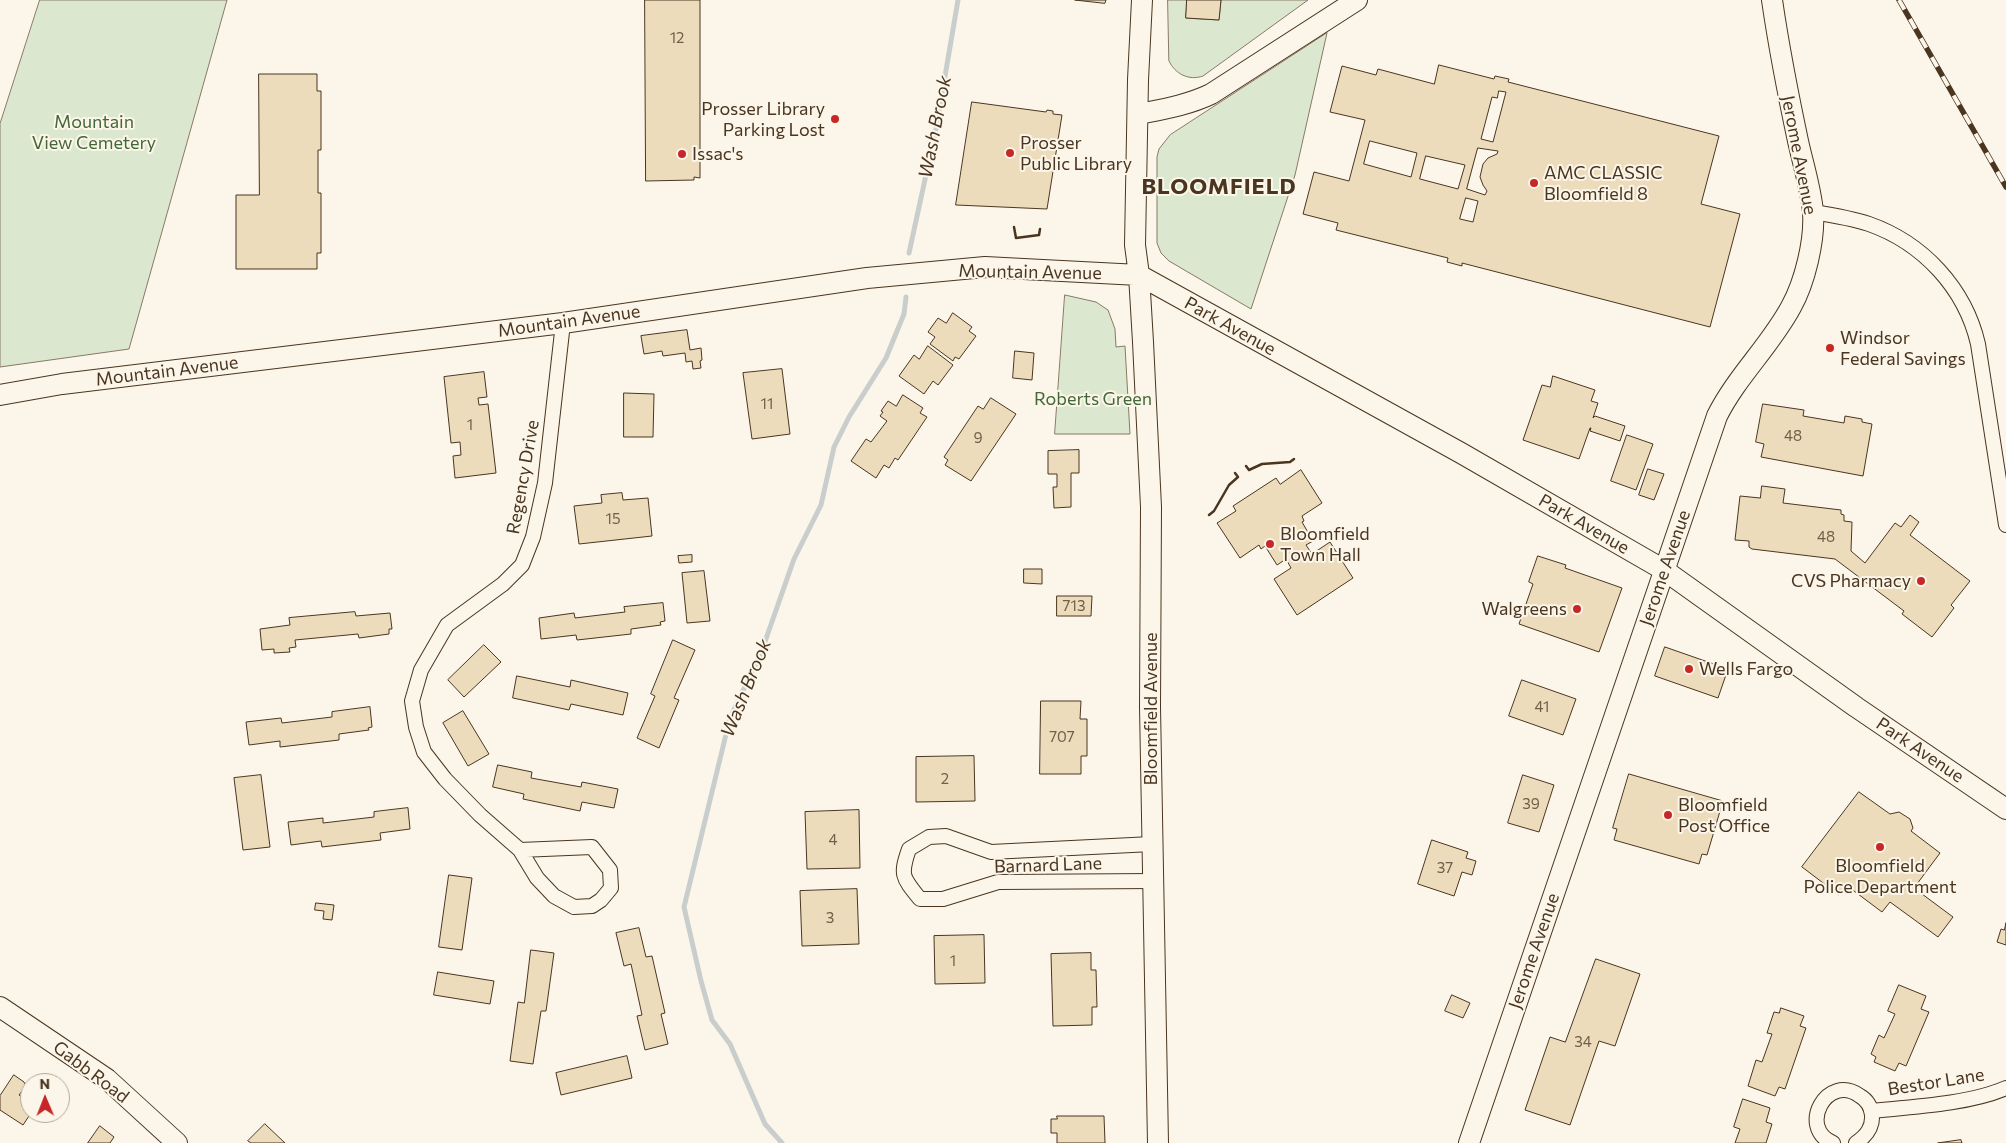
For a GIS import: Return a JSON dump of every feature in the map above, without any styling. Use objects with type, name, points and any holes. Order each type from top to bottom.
[{"type":"main road","name":"Bloomfield Avenue","points":[[1142,0],[1138,80],[1139,114],[1135,245],[1139,276],[1151,507],[1150,707],[1158,1143]]},
{"type":"main road","points":[[1139,114],[1185,104],[1211,94],[1357,0]]},
{"type":"main road","name":"Jerome Avenue","points":[[1469,1143],[1717,416],[1737,383],[1772,337],[1791,307],[1804,277],[1813,212],[1780,58],[1772,0]]},
{"type":"main road","name":"Mountain Avenue","points":[[0,395],[62,384],[563,323],[867,278],[986,267],[1139,276]]},
{"type":"main road","name":"Park Avenue","points":[[1139,276],[1461,453],[1664,570],[1856,707],[2006,809]]},
{"type":"main road","name":"Gabb Road","points":[[0,1007],[107,1079],[177,1143]]},
{"type":"street","points":[[1813,212],[1853,219],[1902,239],[1928,259],[1951,284],[1973,323],[1978,344],[2006,525]]},
{"type":"street","name":"Regency Drive","points":[[520,850],[592,847],[610,870],[611,888],[601,900],[592,906],[574,908],[554,896],[537,878],[520,850],[480,816],[445,779],[424,752],[416,727],[412,701],[421,670],[448,625],[504,584],[522,565],[533,537],[544,483],[563,323]]},
{"type":"street","name":"Barnard Lane","points":[[1152,844],[991,852],[946,836],[929,837],[909,849],[903,868],[906,881],[920,899],[942,899],[998,882],[1154,881]]},
{"type":"street","name":"Bestor Lane","points":[[1871,1111],[1963,1100],[1985,1096],[2006,1088]]},
{"type":"street","name":"Bestor Lane","points":[[1833,1143],[1822,1135],[1818,1128],[1817,1111],[1827,1097],[1834,1092],[1849,1091],[1863,1098],[1871,1111],[1870,1129],[1856,1143]]},
{"type":"green space","name":"Mountain View Cemetery","points":[[40,0],[227,0],[129,349],[0,367],[0,124]]},
{"type":"green space","points":[[1168,0],[1187,0],[1186,18],[1219,20],[1221,0],[1308,0],[1203,76],[1193,78],[1179,73],[1169,61]]},
{"type":"green space","points":[[1327,33],[1295,175],[1251,309],[1169,261],[1161,253],[1157,243],[1157,157],[1159,149],[1170,135]]},
{"type":"green space","name":"Roberts Green","points":[[1065,295],[1096,302],[1108,310],[1115,329],[1116,347],[1125,346],[1130,434],[1055,434]]},
{"type":"building","points":[[645,0],[700,0],[700,178],[694,177],[694,180],[646,181]]},
{"type":"building","points":[[1075,0],[1106,0],[1105,3]]},
{"type":"building","points":[[1187,0],[1221,0],[1219,20],[1186,18]]},
{"type":"building","points":[[1439,65],[1494,79],[1495,76],[1509,79],[1508,82],[1719,136],[1701,204],[1740,214],[1710,327],[1462,263],[1462,266],[1447,262],[1448,258],[1336,230],[1338,223],[1303,214],[1314,172],[1349,181],[1365,120],[1330,112],[1342,66],[1376,75],[1378,69],[1434,84]],"holes":[[[1499,91],[1506,92],[1493,142],[1481,139],[1492,97],[1497,98]],[[1370,141],[1417,153],[1411,177],[1364,164]],[[1478,148],[1498,151],[1497,154],[1488,158],[1483,164],[1480,177],[1487,191],[1485,195],[1467,189]],[[1426,156],[1465,165],[1458,189],[1420,179]],[[1466,198],[1478,201],[1473,222],[1460,219]]]},
{"type":"building","points":[[259,74],[317,74],[317,91],[321,91],[321,150],[318,150],[318,193],[321,193],[321,253],[317,253],[317,269],[236,269],[236,195],[259,195]]},
{"type":"building","name":"Prosser Public Library","points":[[972,102],[1046,112],[1047,110],[1053,111],[1053,114],[1062,115],[1047,209],[956,205]]},
{"type":"building","points":[[953,313],[972,327],[969,331],[976,336],[959,359],[955,357],[953,361],[930,344],[935,337],[928,332],[938,318],[946,323]]},
{"type":"building","points":[[687,330],[690,350],[701,348],[701,368],[693,369],[692,361],[686,362],[685,353],[663,356],[662,351],[644,354],[641,336]]},
{"type":"building","points":[[928,346],[953,365],[938,385],[933,381],[924,394],[899,376],[914,355],[919,359]]},
{"type":"building","points":[[1015,351],[1034,353],[1032,380],[1013,378]]},
{"type":"building","points":[[782,369],[790,434],[752,439],[743,373]]},
{"type":"building","points":[[484,372],[487,397],[478,398],[479,405],[488,404],[496,473],[455,478],[453,456],[461,455],[460,442],[451,443],[444,377]]},
{"type":"building","points":[[1553,376],[1595,390],[1591,401],[1598,403],[1593,418],[1595,416],[1625,426],[1620,441],[1590,431],[1590,428],[1579,459],[1523,440],[1542,385],[1550,387]]},
{"type":"building","points":[[624,393],[654,394],[653,437],[624,437]]},
{"type":"building","points":[[903,395],[923,408],[920,413],[927,417],[898,460],[895,458],[889,468],[884,465],[876,478],[851,461],[866,439],[871,442],[887,421],[880,416],[888,401],[896,406]]},
{"type":"building","points":[[991,398],[1016,414],[971,481],[945,465],[948,460],[944,457],[978,406],[983,409]]},
{"type":"building","points":[[1763,404],[1804,410],[1803,416],[1844,423],[1845,416],[1862,419],[1862,422],[1872,424],[1863,476],[1761,457],[1764,444],[1756,442]]},
{"type":"building","points":[[1627,435],[1653,444],[1636,490],[1611,481]]},
{"type":"building","points":[[1079,450],[1079,473],[1071,473],[1071,507],[1054,508],[1053,487],[1057,487],[1057,474],[1048,474],[1048,451]]},
{"type":"building","points":[[1648,469],[1664,474],[1654,500],[1639,495]]},
{"type":"building","name":"Bloomfield Town Hall","points":[[1301,470],[1322,503],[1302,516],[1304,521],[1302,522],[1313,541],[1306,545],[1312,554],[1330,542],[1353,578],[1297,615],[1274,579],[1291,568],[1286,559],[1277,565],[1265,546],[1261,549],[1259,545],[1240,558],[1217,523],[1236,511],[1233,506],[1276,478],[1280,484]]},
{"type":"building","points":[[1762,486],[1785,489],[1783,503],[1841,510],[1841,514],[1844,515],[1844,521],[1852,522],[1851,551],[1865,563],[1895,523],[1901,527],[1910,515],[1919,522],[1910,535],[1970,581],[1951,605],[1954,608],[1932,637],[1902,614],[1904,611],[1835,559],[1752,549],[1749,547],[1749,541],[1735,540],[1740,496],[1760,498]]},
{"type":"building","points":[[622,493],[623,500],[648,498],[652,536],[579,544],[574,506],[602,503],[601,495]]},
{"type":"building","points":[[692,555],[692,562],[679,563],[678,556]]},
{"type":"building","points":[[1538,556],[1566,565],[1565,568],[1622,588],[1599,652],[1519,624],[1533,584],[1529,582]]},
{"type":"building","points":[[1024,569],[1042,569],[1042,584],[1024,583]]},
{"type":"building","points":[[704,571],[710,621],[687,623],[682,573]]},
{"type":"building","points":[[1057,596],[1092,596],[1091,616],[1057,616]]},
{"type":"building","points":[[663,603],[665,621],[660,622],[661,625],[631,629],[631,634],[577,640],[576,635],[541,639],[539,618],[574,613],[575,618],[625,612],[624,607]]},
{"type":"building","points":[[355,612],[356,616],[390,613],[392,629],[389,629],[389,634],[359,638],[358,634],[295,640],[296,647],[289,648],[290,652],[274,653],[274,649],[262,650],[260,629],[290,625],[289,618]]},
{"type":"building","points":[[673,640],[695,650],[674,698],[679,700],[659,748],[637,738],[655,696],[651,694]]},
{"type":"building","points":[[484,645],[501,662],[464,697],[448,680]]},
{"type":"building","points":[[1665,647],[1728,669],[1718,698],[1655,676]]},
{"type":"building","points":[[517,676],[570,687],[571,680],[628,693],[623,715],[571,704],[569,710],[513,698]]},
{"type":"building","points":[[1522,680],[1576,699],[1563,735],[1509,716]]},
{"type":"building","points":[[1041,701],[1081,701],[1080,719],[1087,719],[1087,756],[1081,756],[1081,774],[1040,774]]},
{"type":"building","points":[[370,707],[372,727],[368,728],[369,730],[339,734],[339,740],[280,747],[280,741],[249,745],[246,722],[281,718],[282,723],[332,717],[332,712]]},
{"type":"building","points":[[463,711],[489,754],[468,766],[443,723]]},
{"type":"building","points":[[974,756],[975,801],[916,802],[916,757]]},
{"type":"building","points":[[498,765],[532,772],[531,778],[581,787],[582,782],[618,789],[614,808],[582,802],[580,811],[523,799],[524,794],[493,787]]},
{"type":"building","name":"Bloomfield Post Office","points":[[1629,774],[1723,801],[1707,855],[1702,854],[1699,864],[1614,840],[1617,829],[1613,828]]},
{"type":"building","points":[[261,775],[270,847],[243,850],[234,778]]},
{"type":"building","points":[[1523,775],[1554,785],[1539,832],[1508,823]]},
{"type":"building","points":[[1859,792],[1890,814],[1899,812],[1910,819],[1913,828],[1911,831],[1940,853],[1914,888],[1953,917],[1938,937],[1890,902],[1882,912],[1846,885],[1839,895],[1802,867]]},
{"type":"building","points":[[408,808],[410,829],[380,833],[381,840],[322,847],[321,841],[291,845],[288,822],[323,818],[323,823],[374,817],[374,812]]},
{"type":"building","points":[[859,810],[860,868],[807,869],[805,812]]},
{"type":"building","points":[[1432,840],[1468,852],[1466,858],[1476,861],[1472,875],[1462,872],[1454,896],[1418,884]]},
{"type":"building","points":[[449,875],[472,878],[462,950],[439,947]]},
{"type":"building","points":[[857,889],[859,944],[802,946],[800,891]]},
{"type":"building","points":[[316,903],[334,905],[332,920],[323,919],[324,911],[315,910]]},
{"type":"building","points":[[2006,923],[2006,945],[1997,942],[2001,929],[2004,930]]},
{"type":"building","points":[[639,928],[646,957],[652,956],[665,1013],[661,1014],[668,1044],[645,1050],[637,1016],[642,1015],[631,964],[624,966],[616,933]]},
{"type":"building","points":[[984,935],[985,983],[935,984],[934,936]]},
{"type":"building","points":[[531,950],[554,953],[546,1011],[541,1011],[533,1064],[510,1061],[518,1002],[524,1003]]},
{"type":"building","points":[[1091,953],[1091,970],[1096,970],[1097,1007],[1092,1007],[1092,1025],[1053,1026],[1051,954]]},
{"type":"building","points":[[1596,959],[1640,974],[1615,1046],[1599,1041],[1570,1125],[1525,1110],[1550,1037],[1565,1042]]},
{"type":"building","points":[[438,972],[494,981],[490,1004],[434,995]]},
{"type":"building","points":[[1899,985],[1926,996],[1921,1009],[1929,1012],[1906,1066],[1899,1063],[1895,1071],[1874,1062],[1876,1057],[1871,1054],[1879,1035],[1884,1038],[1895,1014],[1888,1011]]},
{"type":"building","points":[[1452,995],[1470,1003],[1463,1018],[1445,1011]]},
{"type":"building","points":[[1781,1008],[1804,1016],[1800,1026],[1806,1028],[1785,1089],[1779,1087],[1775,1096],[1748,1086],[1756,1060],[1762,1062],[1772,1034],[1767,1033],[1774,1012],[1779,1013]]},
{"type":"building","points":[[627,1056],[632,1078],[561,1095],[556,1073]]},
{"type":"building","points":[[14,1075],[20,1079],[20,1123],[24,1123],[23,1125],[0,1110],[0,1096]]},
{"type":"building","points":[[1743,1099],[1770,1108],[1766,1122],[1772,1124],[1766,1143],[1735,1143],[1740,1129],[1734,1127]]},
{"type":"building","points":[[1057,1116],[1104,1116],[1105,1143],[1057,1143],[1057,1133],[1051,1133],[1051,1119],[1057,1119]]},
{"type":"building","points":[[265,1124],[285,1143],[251,1143],[248,1141]]},
{"type":"building","points":[[100,1126],[114,1137],[110,1143],[88,1143]]},
{"type":"building","points":[[1961,1140],[1962,1143],[1938,1143]]},
{"type":"waterway","name":"Wash Brook","points":[[909,253],[936,129],[958,0]]},
{"type":"waterway","name":"Wash Brook","points":[[782,1143],[765,1124],[730,1044],[712,1020],[684,907],[730,718],[761,653],[794,559],[821,505],[834,447],[849,417],[886,358],[904,314],[906,297]]},
{"type":"railway","points":[[1899,0],[2006,187]]},
{"type":"wall","points":[[1014,227],[1016,238],[1039,235],[1040,229]]},
{"type":"wall","points":[[1246,466],[1249,470],[1262,464],[1290,462],[1294,459]]},
{"type":"wall","points":[[1209,515],[1214,511],[1229,485],[1238,477],[1235,473]]},
{"type":"place","name":"Prosser Library Parking Lost","points":[[835,119]]},
{"type":"place","name":"Prosser Public Library","points":[[1010,153]]},
{"type":"place","name":"Issac's","points":[[682,154]]},
{"type":"place","name":"AMC CLASSIC Bloomfield 8","points":[[1534,183]]},
{"type":"place","name":"Windsor Federal Savings","points":[[1830,348]]},
{"type":"place","name":"Bloomfield Town Hall","points":[[1270,544]]},
{"type":"place","name":"CVS Pharmacy","points":[[1921,581]]},
{"type":"place","name":"Walgreens","points":[[1577,609]]},
{"type":"place","name":"Wells Fargo","points":[[1689,669]]},
{"type":"place","name":"Bloomfield Post Office","points":[[1668,815]]},
{"type":"place","name":"Bloomfield Police Department","points":[[1880,847]]},
{"type":"district","name":"BLOOMFIELD","points":[[1219,187]]}]
